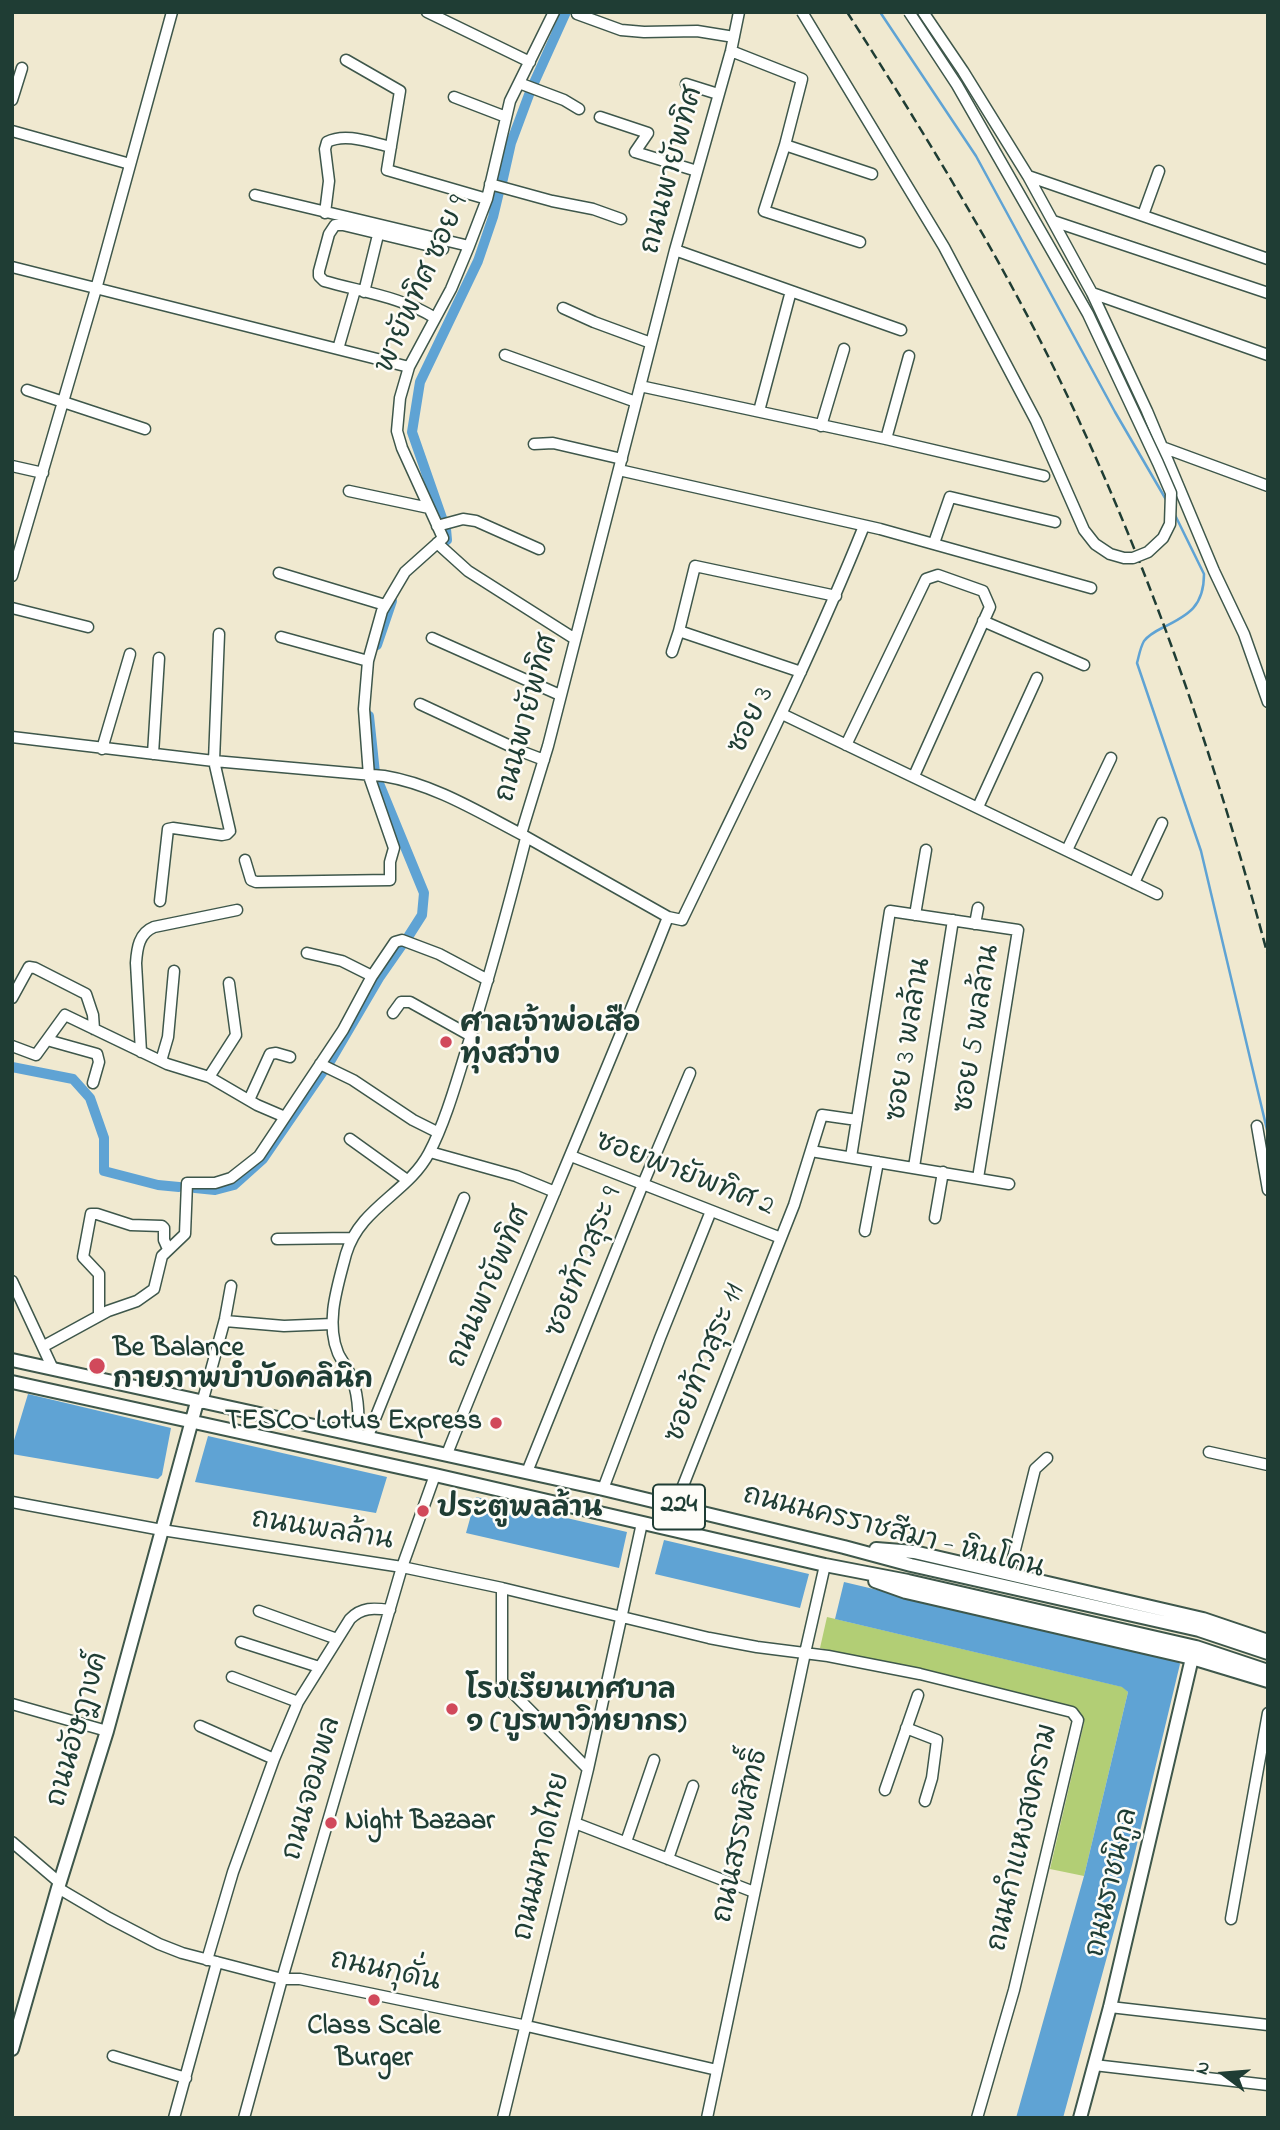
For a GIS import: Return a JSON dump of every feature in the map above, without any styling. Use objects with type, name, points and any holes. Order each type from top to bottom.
[{"type":"main road","name":"ถนนนครราชสีมา - หินโคน","points":[[16,1360],[603,1489],[911,1565],[1199,1630],[1268,1653]]},
{"type":"main road","points":[[16,1360],[12,1383],[435,1475],[841,1569],[908,1581],[1195,1647],[1268,1671]]},
{"type":"main road","name":"ถนนอัษฎางค์","points":[[12,2049],[14,2034],[107,1731],[199,1402]]},
{"type":"main road","points":[[435,1475],[447,1454]]},
{"type":"main road","points":[[844,1547],[914,1552],[1203,1619],[1268,1642]]},
{"type":"main road","points":[[841,1569],[906,1592],[1192,1658],[1268,1681]]},
{"type":"main road","name":"ถนนราชนิกูล","points":[[1080,2118],[1110,2007],[1192,1658]]},
{"type":"street","points":[[12,576],[97,286],[172,12]]},
{"type":"street","points":[[427,12],[530,62]]},
{"type":"street","name":"พายัพทิศ ซอย 9","points":[[554,12],[510,101],[487,199],[469,246],[451,289],[409,367],[400,398],[397,431],[437,526],[440,540],[468,571],[575,639]]},
{"type":"street","name":"ถนนพายัพทิศ","points":[[447,1454],[668,917],[523,836],[675,250],[731,51],[739,12]]},
{"type":"street","points":[[802,12],[944,247],[1036,421],[1084,530],[1095,544],[1110,554],[1133,558],[1156,547],[1163,538],[1170,524],[1171,493],[1087,314],[957,85],[909,12]]},
{"type":"street","points":[[923,12],[1028,176],[1092,293],[1147,411],[1214,571],[1244,634],[1268,702]]},
{"type":"street","points":[[577,15],[621,30],[697,31],[734,37]]},
{"type":"street","points":[[731,51],[802,79],[764,211],[860,242]]},
{"type":"street","points":[[346,60],[400,91],[387,170],[487,199]]},
{"type":"street","points":[[12,100],[22,68]]},
{"type":"street","points":[[519,83],[564,100],[579,109]]},
{"type":"street","points":[[686,84],[718,94]]},
{"type":"street","points":[[454,97],[506,117]]},
{"type":"street","points":[[600,117],[649,132],[635,152],[696,171]]},
{"type":"street","points":[[12,131],[130,164]]},
{"type":"street","points":[[325,213],[329,181],[325,149],[327,142],[352,138],[391,147]]},
{"type":"street","points":[[785,145],[872,174]]},
{"type":"street","points":[[1143,215],[1159,171]]},
{"type":"street","points":[[1028,176],[1268,259]]},
{"type":"street","points":[[490,184],[593,209],[621,219]]},
{"type":"street","points":[[255,195],[469,246]]},
{"type":"street","points":[[1053,221],[1268,293]]},
{"type":"street","points":[[435,318],[394,299],[324,281],[319,276],[331,229],[335,225],[443,249]]},
{"type":"street","points":[[338,349],[378,234]]},
{"type":"street","points":[[675,250],[901,330]]},
{"type":"street","points":[[12,261],[97,286],[409,367]]},
{"type":"street","points":[[12,267],[97,286]]},
{"type":"street","points":[[759,411],[791,291]]},
{"type":"street","points":[[1092,293],[1268,355]]},
{"type":"street","points":[[563,308],[651,343]]},
{"type":"street","points":[[821,426],[844,349]]},
{"type":"street","points":[[505,355],[636,402]]},
{"type":"street","points":[[886,439],[909,356]]},
{"type":"street","points":[[640,386],[1044,476]]},
{"type":"street","points":[[27,390],[145,429]]},
{"type":"street","points":[[534,444],[552,443],[622,459]]},
{"type":"street","points":[[1162,447],[1268,486]]},
{"type":"street","points":[[12,466],[43,472]]},
{"type":"street","points":[[619,470],[934,543],[1091,588]]},
{"type":"street","points":[[349,491],[429,508]]},
{"type":"street","points":[[934,543],[950,497],[1055,522]]},
{"type":"street","points":[[437,526],[463,519],[476,521],[538,549]]},
{"type":"street","name":"ซอย 3","points":[[668,917],[682,920],[782,714],[836,596],[864,526]]},
{"type":"street","points":[[245,860],[251,880],[257,882],[390,880],[390,862],[394,848],[369,776],[364,709],[368,661],[385,605],[405,572],[440,540]]},
{"type":"street","points":[[672,652],[695,566],[836,596]]},
{"type":"street","points":[[279,573],[385,605]]},
{"type":"street","points":[[846,745],[926,579],[938,575],[983,591],[990,607],[914,776]]},
{"type":"street","points":[[12,608],[88,627]]},
{"type":"street","points":[[983,621],[1084,665]]},
{"type":"street","points":[[679,631],[801,672]]},
{"type":"street","points":[[160,901],[169,829],[222,835],[230,832],[214,761],[219,634]]},
{"type":"street","points":[[281,637],[368,661]]},
{"type":"street","points":[[432,638],[560,695]]},
{"type":"street","points":[[102,749],[130,654]]},
{"type":"street","points":[[153,754],[159,658]]},
{"type":"street","points":[[978,807],[1037,678]]},
{"type":"street","points":[[420,704],[544,760]]},
{"type":"street","points":[[782,714],[1157,894]]},
{"type":"street","points":[[12,737],[102,749],[408,780],[459,802],[523,836],[498,947],[471,1036],[430,1152],[419,1169],[360,1224],[352,1238],[340,1281],[332,1324],[338,1353],[354,1387],[362,1435]]},
{"type":"street","points":[[1067,850],[1111,758]]},
{"type":"street","points":[[1134,883],[1162,823]]},
{"type":"street","points":[[915,915],[926,850]]},
{"type":"street","points":[[975,924],[978,908]]},
{"type":"street","points":[[141,1052],[136,963],[144,933],[154,927],[237,910]]},
{"type":"street","name":"ซอย 5 พลล้าน","points":[[851,1157],[890,911],[1018,930],[978,1178]]},
{"type":"street","name":"ซอย 3 พลล้าน","points":[[914,1167],[953,920]]},
{"type":"street","points":[[44,1346],[99,1316],[137,1301],[153,1289],[162,1256],[185,1234],[187,1183],[215,1183],[230,1178],[259,1156],[343,1030],[372,976],[395,942],[402,940],[439,954],[488,980]]},
{"type":"street","points":[[307,953],[342,961],[372,976]]},
{"type":"street","points":[[12,998],[29,967],[35,968],[86,993],[94,1029]]},
{"type":"street","points":[[160,1061],[168,1037],[174,971]]},
{"type":"street","points":[[209,1077],[236,1035],[229,984]]},
{"type":"street","points":[[393,1013],[401,1002],[410,1002],[471,1036]]},
{"type":"street","points":[[12,1046],[36,1055],[65,1015],[160,1061],[209,1077],[285,1117]]},
{"type":"street","points":[[47,1040],[97,1054],[99,1062],[93,1083]]},
{"type":"street","points":[[249,1100],[271,1052],[290,1057]]},
{"type":"street","points":[[320,1064],[353,1080],[413,1120],[437,1132]]},
{"type":"street","name":"ซอยท้าวสุระ 9","points":[[527,1472],[642,1184],[690,1073]]},
{"type":"street","name":"ซอยท้าวสุระ 11","points":[[675,1506],[794,1205],[822,1115],[857,1120]]},
{"type":"street","points":[[1257,1126],[1268,1190]]},
{"type":"street","points":[[350,1139],[407,1180]]},
{"type":"street","points":[[811,1150],[1009,1184]]},
{"type":"street","points":[[430,1152],[516,1176],[555,1192]]},
{"type":"street","name":"ซอยพายัพทิศ 2","points":[[571,1156],[781,1238]]},
{"type":"street","points":[[865,1231],[878,1162]]},
{"type":"street","points":[[935,1218],[943,1172]]},
{"type":"street","points":[[362,1435],[464,1198]]},
{"type":"street","points":[[603,1489],[710,1211]]},
{"type":"street","points":[[99,1316],[99,1274],[83,1257],[91,1214],[131,1225],[162,1226],[168,1249]]},
{"type":"street","points":[[277,1239],[352,1238]]},
{"type":"street","points":[[12,1281],[53,1369]]},
{"type":"street","points":[[199,1402],[225,1321],[231,1286]]},
{"type":"street","points":[[225,1321],[284,1326],[332,1324]]},
{"type":"street","points":[[1209,1452],[1268,1465]]},
{"type":"street","points":[[1009,1574],[1035,1469],[1047,1458]]},
{"type":"street","name":"ถนนจอมพล","points":[[244,2118],[402,1567],[435,1475]]},
{"type":"street","name":"ถนนพลล้าน","points":[[12,1502],[162,1530],[402,1567],[622,1617]]},
{"type":"street","name":"ถนนมหาดไทย","points":[[503,2118],[588,1769],[642,1523]]},
{"type":"street","name":"ถนนสรรพสิทธิ์","points":[[708,2118],[825,1565]]},
{"type":"street","points":[[502,1588],[502,1682],[588,1769]]},
{"type":"street","points":[[174,2118],[186,2078],[233,1872],[298,1702],[350,1619],[358,1611],[373,1608],[390,1610]]},
{"type":"street","points":[[259,1611],[337,1639]]},
{"type":"street","points":[[622,1617],[709,1638],[805,1653]]},
{"type":"street","points":[[240,1642],[319,1667]]},
{"type":"street","name":"ถนนกำแหงสงคราม","points":[[805,1653],[920,1674],[1072,1712],[1078,1720],[1014,1990],[977,2118]]},
{"type":"street","points":[[232,1677],[298,1702]]},
{"type":"street","points":[[885,1790],[918,1695]]},
{"type":"street","points":[[12,1704],[107,1731]]},
{"type":"street","points":[[1231,1919],[1268,1713]]},
{"type":"street","points":[[200,1726],[274,1759]]},
{"type":"street","points":[[906,1728],[937,1740],[934,1768],[925,1801]]},
{"type":"street","points":[[626,1842],[654,1760]]},
{"type":"street","points":[[668,1858],[693,1786]]},
{"type":"street","points":[[575,1823],[754,1892]]},
{"type":"street","name":"ถนนกุดั่น","points":[[12,1842],[59,1885],[109,1918],[159,1944],[282,1979],[300,1979],[527,2026],[717,2070]]},
{"type":"street","points":[[1110,2007],[1268,2025]]},
{"type":"street","points":[[113,2056],[186,2078]]},
{"type":"street","points":[[1094,2065],[1268,2085]]},
{"type":"green space","points":[[827,1617],[1123,1687],[1128,1692],[1084,1876],[1050,1869],[1084,1723],[1082,1715],[1074,1709],[820,1648]]},
{"type":"water","points":[[28,1394],[171,1428],[162,1475],[158,1479],[12,1454]]},
{"type":"water","points":[[208,1436],[387,1477],[376,1513],[195,1482]]},
{"type":"water","points":[[476,1497],[627,1532],[619,1568],[466,1533]]},
{"type":"water","points":[[664,1540],[809,1574],[800,1608],[655,1574]]},
{"type":"water","points":[[844,1582],[1178,1661],[1180,1664],[1132,1865],[1063,2118],[1016,2118],[1084,1876],[1128,1692],[1122,1687],[835,1619]]},
{"type":"waterway","points":[[533,85],[566,12]]},
{"type":"waterway","points":[[880,12],[976,156],[1115,412],[1168,503]]},
{"type":"waterway","points":[[502,183],[511,143],[530,92]]},
{"type":"waterway","points":[[443,521],[412,432],[420,382],[478,261],[499,192]]},
{"type":"waterway","points":[[1175,515],[1204,574],[1201,594],[1198,602],[1187,614],[1146,639],[1137,663],[1201,851],[1268,1134]]},
{"type":"waterway","points":[[443,542],[447,540],[446,529]]},
{"type":"waterway","points":[[377,645],[392,601]]},
{"type":"waterway","points":[[369,716],[375,773]]},
{"type":"waterway","points":[[378,781],[424,893],[422,915],[408,937]]},
{"type":"waterway","points":[[328,1065],[379,978],[402,945]]},
{"type":"waterway","points":[[12,1067],[73,1079],[90,1098],[104,1138],[104,1171],[158,1185],[179,1187]]},
{"type":"waterway","points":[[195,1188],[215,1190],[234,1185],[263,1159],[324,1070]]},
{"type":"railway","points":[[847,12],[980,230],[1029,319],[1086,435],[1175,655],[1225,804],[1268,956]]},
{"type":"place","name":"ศาลเจ้าพ่อเสือ ทุ่งสว่าง","points":[[446,1042]]},
{"type":"place","name":"Be Balance กายภาพบำบัดคลินิก","points":[[97,1366]]},
{"type":"place","name":"TESCO Lotus Express","points":[[496,1423]]},
{"type":"place","name":"ประตูพลล้าน","points":[[423,1511]]},
{"type":"place","name":"โรงเรียนเทศบาล ๑ (บูรพาวิทยากร)","points":[[452,1709]]},
{"type":"place","name":"Night Bazaar","points":[[331,1823]]},
{"type":"place","name":"Class Scale Burger","points":[[374,2000]]}]
